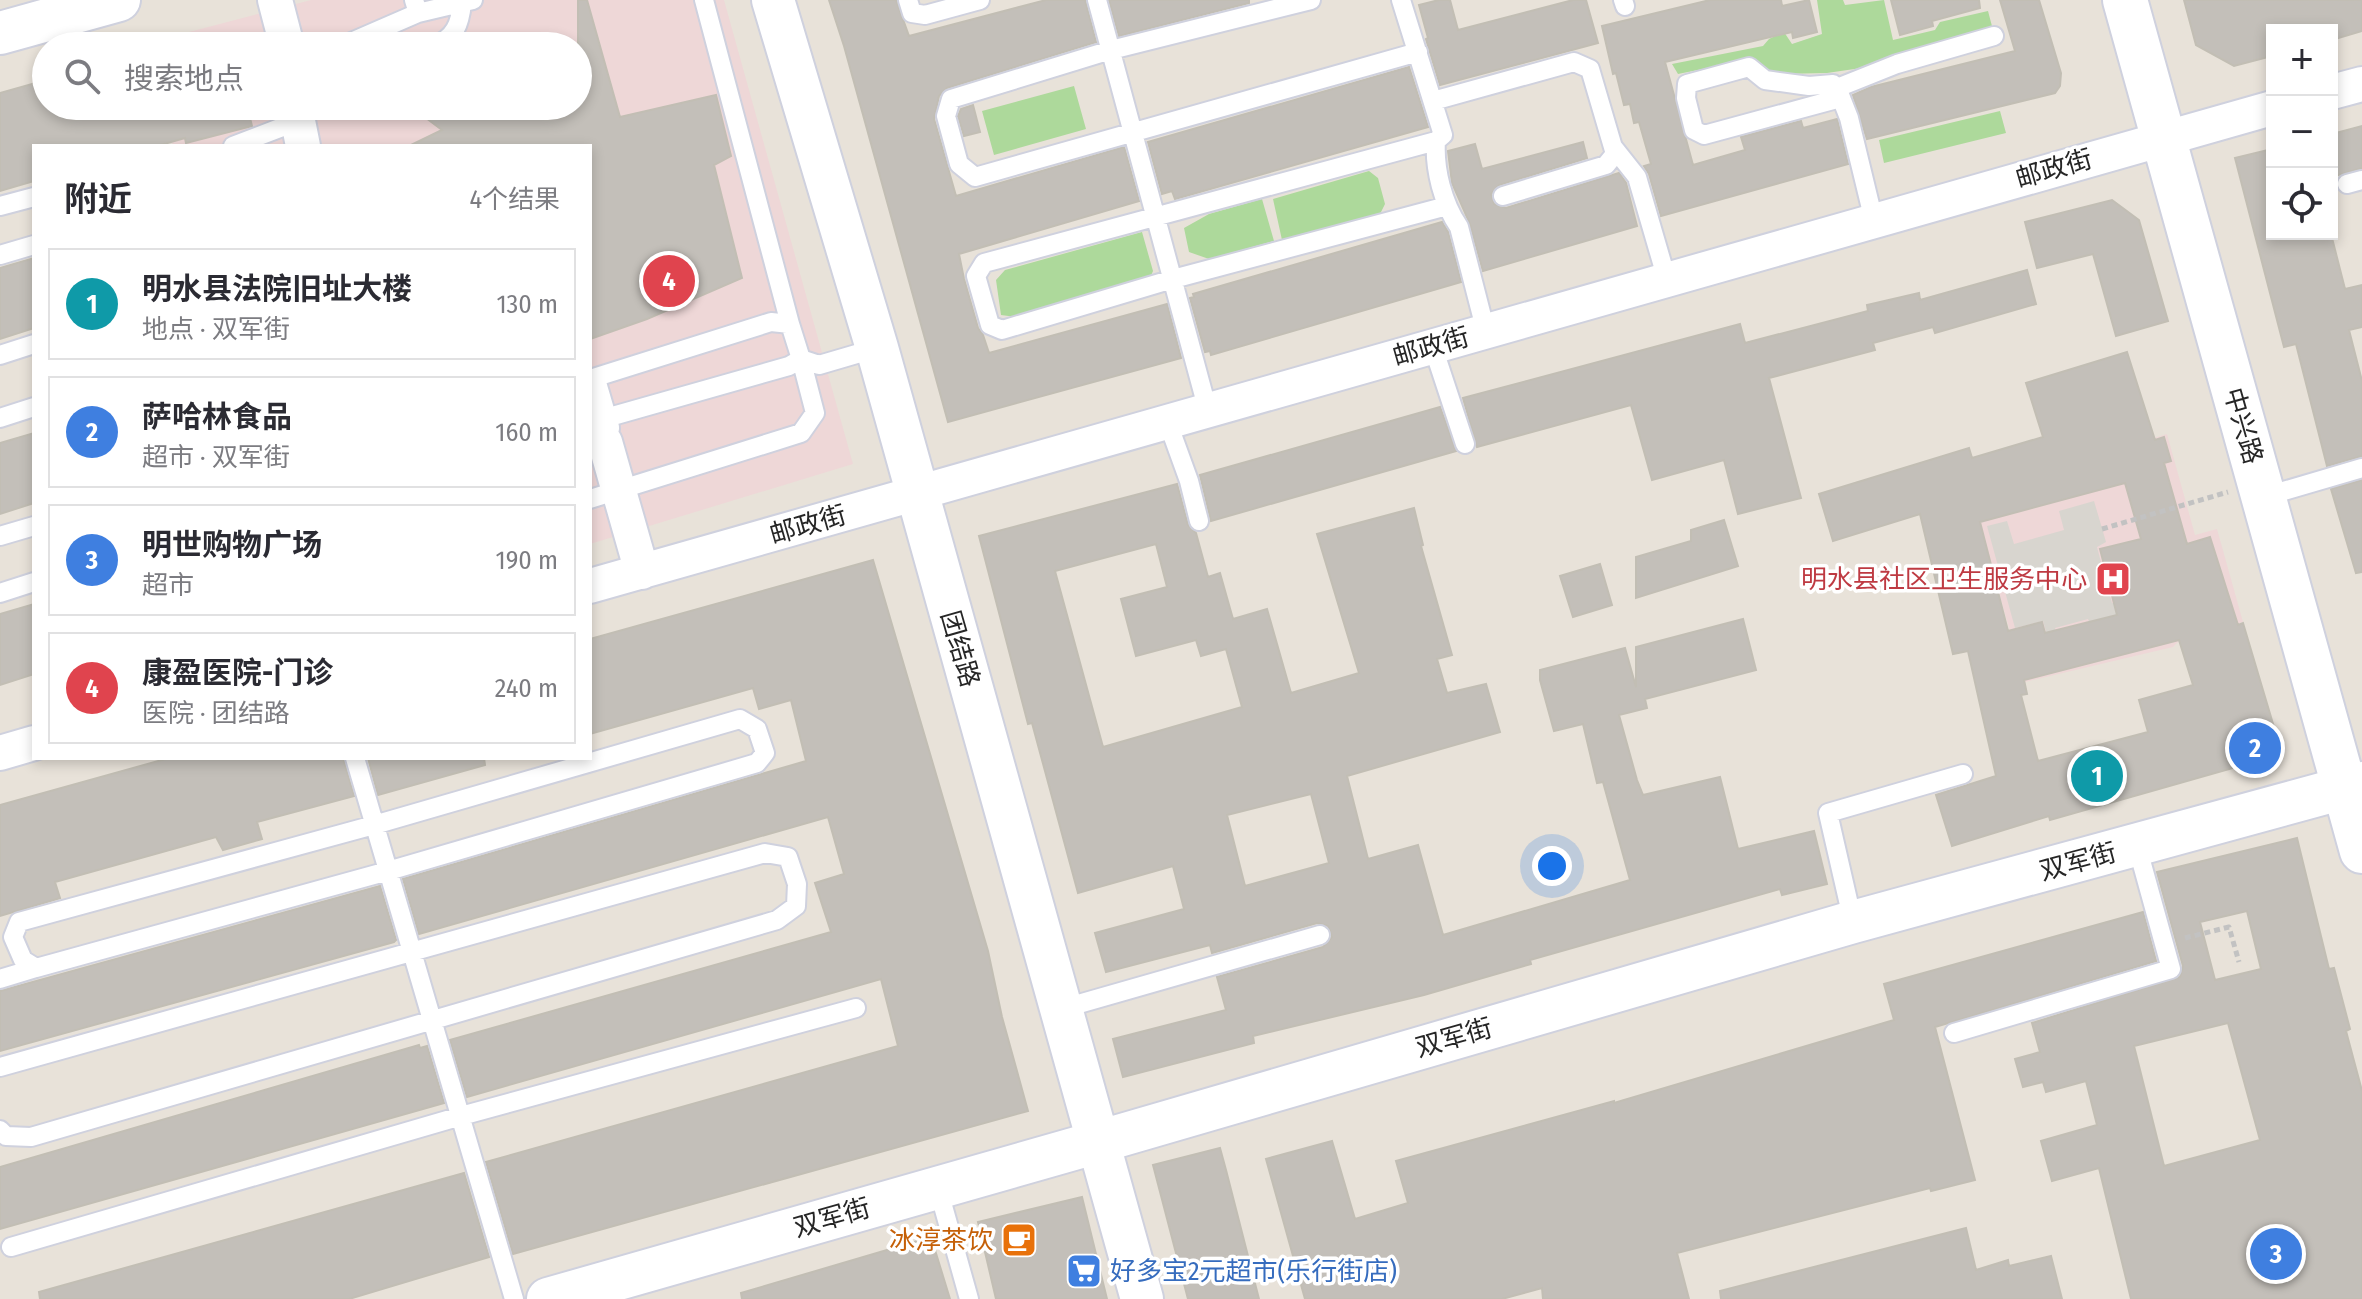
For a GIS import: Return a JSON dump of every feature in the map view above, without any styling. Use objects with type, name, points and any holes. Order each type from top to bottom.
[{"type":"main road","name":"中兴路","points":[[2125,0],[2261,490],[2353,786],[2362,851]]},
{"type":"street","points":[[0,33],[55,8],[119,0]]},
{"type":"street","points":[[275,0],[283,32]]},
{"type":"street","name":"团结路","points":[[773,0],[877,348],[1142,1299]]},
{"type":"street","points":[[2338,90],[2362,84]]},
{"type":"street","name":"邮政街","points":[[592,585],[2266,110]]},
{"type":"street","points":[[592,396],[599,428],[605,495],[642,572]]},
{"type":"street","points":[[0,753],[32,744]]},
{"type":"street","name":"双军街","points":[[548,1299],[1853,922],[2353,786]]},
{"type":"lane","points":[[605,495],[801,433],[815,413],[704,0]]},
{"type":"lane","points":[[908,0],[912,13],[925,15],[980,0]]},
{"type":"lane","points":[[1097,0],[1208,411]]},
{"type":"lane","points":[[1311,0],[1111,50],[951,99],[946,116],[959,164],[975,177],[1418,52]]},
{"type":"lane","points":[[1401,0],[1443,135],[1436,141],[984,263],[976,276],[990,325],[1002,330],[1173,279],[1447,206]]},
{"type":"lane","points":[[375,32],[416,7],[468,1],[461,23],[453,32]]},
{"type":"lane","points":[[1874,221],[1840,94],[1833,84],[1809,86],[1765,80],[1749,67],[1687,84],[1686,98],[1694,130],[1704,135],[1837,99],[1840,94],[1897,64],[1994,36]]},
{"type":"lane","points":[[1433,101],[1574,62],[1590,69],[1615,154],[1606,165],[1503,196]]},
{"type":"lane","points":[[239,144],[300,124]]},
{"type":"lane","points":[[1436,141],[1435,158],[1447,206],[1459,227],[1486,332]]},
{"type":"lane","points":[[1614,148],[1637,177],[1667,280]]},
{"type":"lane","points":[[0,206],[32,198]]},
{"type":"lane","points":[[0,255],[32,246]]},
{"type":"lane","points":[[592,378],[771,322],[790,324]]},
{"type":"lane","points":[[0,355],[32,345]]},
{"type":"lane","points":[[1433,347],[1465,444]]},
{"type":"lane","points":[[599,428],[789,366],[801,359],[819,365],[877,348]]},
{"type":"lane","points":[[0,418],[32,408]]},
{"type":"lane","points":[[1168,423],[1189,481],[1199,521]]},
{"type":"lane","points":[[2261,490],[2362,468]]},
{"type":"lane","points":[[0,536],[32,527]]},
{"type":"lane","points":[[0,593],[32,583]]},
{"type":"lane","points":[[0,979],[388,871],[757,763],[765,753],[757,729],[740,719],[374,825],[19,922],[13,937],[23,960],[36,968]]},
{"type":"lane","points":[[356,760],[514,1299]]},
{"type":"lane","points":[[1853,922],[1828,813],[1963,774]]},
{"type":"lane","points":[[1954,1033],[2171,969],[2137,846]]},
{"type":"lane","points":[[0,1067],[765,853],[788,857],[797,884],[796,906],[777,920],[31,1137],[6,1136],[0,1130]]},
{"type":"lane","points":[[1061,1009],[1320,935]]},
{"type":"lane","points":[[11,1247],[461,1116],[856,1008]]},
{"type":"lane","points":[[938,1188],[969,1299]]},
{"type":"path","points":[[2102,529],[2261,490]]},
{"type":"path","points":[[2165,942],[2229,927],[2239,962]]},
{"type":"shaded area","points":[[311,0],[724,0],[853,464],[592,543],[592,144],[172,144],[166,120],[592,120],[592,32],[189,32]]},
{"type":"shaded area","name":"明水县社区卫生服务中心","points":[[2167,434],[2195,535],[2217,529],[2243,622],[2181,639],[2173,647],[2025,682],[1979,523],[1993,494],[2104,453]]},
{"type":"shaded area","points":[[2094,501],[2106,542],[2097,547],[2112,603],[2152,592],[2156,607],[2090,624],[2088,619],[2055,628],[2057,637],[2048,639],[2043,621],[2015,628],[1987,526],[2007,521],[2014,544],[2064,530],[2059,511]]},
{"type":"green space","points":[[1817,0],[1843,0],[1845,5],[1884,0],[1893,40],[1935,30],[1940,22],[1988,11],[1993,30],[1868,67],[1827,73],[1780,74],[1747,60],[1678,74],[1672,64],[1763,46],[1769,39],[1784,32],[1792,44],[1822,34]]},
{"type":"green space","points":[[1074,86],[1086,129],[994,155],[982,111]]},
{"type":"green space","points":[[2000,111],[2006,133],[1884,163],[1879,140]]},
{"type":"green space","points":[[1369,171],[1378,178],[1385,204],[1380,214],[1282,240],[1273,199]]},
{"type":"green space","points":[[1262,199],[1274,241],[1209,259],[1189,252],[1184,228],[1209,214]]},
{"type":"green space","points":[[1142,232],[1153,271],[1150,278],[1016,317],[1001,315],[996,280],[1005,270]]},
{"type":"building","points":[[578,0],[587,0],[620,117],[716,95],[731,156],[714,165],[742,278],[647,319],[592,338],[592,144],[413,144],[442,130],[429,120],[592,120],[592,32],[578,32]]},
{"type":"building","points":[[829,0],[896,0],[909,36],[1046,0],[1085,0],[1096,42],[947,88],[939,96],[934,119],[956,196],[1124,147],[1139,201],[959,254],[964,279],[978,328],[989,353],[1167,304],[1181,358],[948,422]]},
{"type":"building","points":[[1109,0],[1249,0],[1249,3],[1119,36]]},
{"type":"building","points":[[1450,0],[1458,30],[1573,0],[1586,0],[1598,43],[1440,85],[1419,5]]},
{"type":"building","points":[[1710,0],[1781,0],[1782,6],[1809,0],[1817,32],[1793,38],[1792,32],[1665,62],[1693,165],[1745,150],[1741,137],[1801,121],[1803,128],[1837,119],[1848,164],[1661,216],[1644,166],[1651,164],[1639,122],[1634,123],[1630,104],[1624,105],[1602,26]]},
{"type":"building","points":[[1891,0],[1979,0],[1980,8],[1932,21],[1933,26],[1900,35]]},
{"type":"building","points":[[2000,0],[2039,0],[2061,73],[2060,86],[2055,93],[1867,139],[1853,95],[1871,87],[2015,51]]},
{"type":"building","points":[[2184,0],[2362,0],[2362,31],[2338,38],[2338,24],[2266,24],[2266,58],[2234,66],[2196,45]]},
{"type":"building","points":[[1409,67],[1428,127],[1175,199],[1172,191],[1162,194],[1148,142]]},
{"type":"building","points":[[32,84],[32,120],[250,120],[252,126],[186,143],[185,138],[164,144],[32,144],[32,182],[0,191],[0,93]]},
{"type":"building","points":[[973,105],[980,132],[964,136],[958,116],[961,109]]},
{"type":"building","points":[[2362,126],[2362,168],[2338,175],[2338,132]]},
{"type":"building","points":[[1583,142],[1587,158],[1499,185],[1491,194],[1494,204],[1506,208],[1619,173],[1626,183],[1637,226],[1483,271],[1470,224],[1452,183],[1448,151],[1475,144],[1482,169]]},
{"type":"building","points":[[2266,150],[2266,240],[2333,240],[2345,289],[2362,285],[2362,327],[2349,330],[2362,381],[2362,456],[2327,466],[2296,344],[2284,347],[2235,158]]},
{"type":"building","points":[[2112,200],[2139,220],[2168,321],[2116,336],[2093,254],[2037,268],[2025,222]]},
{"type":"building","points":[[1442,222],[1448,232],[1461,282],[1211,355],[1210,351],[1205,352],[1190,298],[1194,297],[1193,294]]},
{"type":"building","points":[[32,259],[32,329],[0,339],[0,268]]},
{"type":"building","points":[[2027,270],[2036,304],[1935,333],[1933,327],[1873,343],[1875,350],[1769,378],[1801,498],[1738,514],[1724,460],[1652,480],[1631,405],[1477,447],[1463,398],[1740,324],[1745,343],[1868,311],[1867,305],[1919,293],[1920,300]]},
{"type":"building","points":[[2127,352],[2155,440],[2164,437],[2171,461],[2164,463],[2187,544],[2210,537],[2238,625],[2243,623],[2282,754],[2050,820],[2049,816],[1952,846],[1936,795],[1996,776],[1968,651],[1953,654],[1920,514],[1833,541],[1819,494],[1969,448],[1972,458],[2043,437],[2026,383]],"holes":[[[2125,483],[2141,539],[2100,549],[2117,615],[2045,633],[2042,622],[2008,631],[1980,522]],[[2179,640],[2193,685],[2139,700],[2148,732],[2038,761],[2021,695],[2027,694],[2024,680]]]},
{"type":"building","points":[[1440,407],[1456,451],[1211,521],[1200,475]]},
{"type":"building","points":[[32,434],[32,504],[0,514],[0,443]]},
{"type":"building","points":[[2362,480],[2362,572],[2356,573],[2331,489]]},
{"type":"building","points":[[1177,484],[1188,525],[1196,533],[1208,577],[1220,573],[1233,619],[1267,609],[1291,693],[1359,673],[1317,534],[1414,508],[1421,546],[1452,655],[1437,659],[1447,693],[1486,684],[1500,732],[1347,776],[1368,859],[1418,845],[1443,935],[1630,880],[1603,782],[1597,783],[1583,724],[1554,731],[1540,670],[1625,648],[1636,687],[1636,647],[1743,619],[1756,670],[1645,699],[1647,708],[1619,715],[1637,780],[1643,795],[1720,777],[1738,849],[1814,831],[1827,884],[1782,895],[1780,889],[1530,960],[1531,964],[1424,995],[1253,1036],[1254,1043],[1123,1077],[1113,1039],[1226,1010],[1217,977],[1323,947],[1332,937],[1328,926],[1317,923],[1212,953],[1210,945],[1106,972],[1095,933],[1184,909],[1173,866],[1078,893],[1032,723],[1028,724],[979,536]],"holes":[[[1156,544],[1167,587],[1121,599],[1136,656],[1196,640],[1201,656],[1226,649],[1242,707],[1103,747],[1055,571]],[[1311,794],[1329,863],[1245,886],[1227,815]]]},
{"type":"building","points":[[1724,520],[1738,566],[1636,598],[1636,557],[1691,541],[1691,530]]},
{"type":"building","points":[[873,560],[988,951],[1002,1017],[1028,1111],[513,1254],[486,1162],[898,1046],[881,979],[467,1097],[450,1040],[831,932],[815,883],[844,874],[828,817],[419,934],[403,879],[806,761],[791,700],[759,709],[753,688],[592,733],[592,638]]},
{"type":"building","points":[[1600,564],[1612,605],[1573,617],[1560,576]]},
{"type":"building","points":[[32,605],[32,675],[0,685],[0,614]]},
{"type":"building","points":[[162,760],[344,760],[354,796],[257,822],[262,839],[223,850],[216,837],[55,882],[60,898],[0,916],[0,805]]},
{"type":"building","points":[[369,760],[484,760],[485,765],[378,795]]},
{"type":"building","points":[[2297,838],[2329,969],[2334,968],[2350,1029],[2346,1031],[2362,1091],[2362,1299],[2131,1299],[2099,1168],[2052,1181],[2041,1141],[2097,1125],[2086,1081],[2046,1092],[2043,1082],[2023,1087],[2015,1059],[2040,1052],[2032,1023],[2180,977],[2183,966],[2157,872]],"holes":[[[2247,911],[2261,969],[2215,980],[2200,922]],[[2228,1023],[2260,1140],[2164,1166],[2134,1046]]]},
{"type":"building","points":[[380,886],[396,940],[394,942],[0,1051],[0,991]]},
{"type":"building","points":[[2143,912],[2156,961],[1935,1027],[1975,1180],[1931,1191],[1930,1188],[1677,1253],[1689,1299],[1543,1299],[1542,1288],[1502,1299],[1305,1299],[1266,1159],[1332,1141],[1355,1219],[1408,1203],[1396,1161],[1614,1103],[1894,1020],[1884,984]]},
{"type":"building","points":[[419,1045],[420,1048],[427,1046],[444,1103],[0,1229],[0,1167]]},
{"type":"building","points":[[1220,1148],[1259,1299],[1188,1299],[1153,1165]]},
{"type":"building","points":[[464,1173],[489,1257],[349,1299],[40,1299],[39,1292]]},
{"type":"building","points":[[1082,1197],[1107,1299],[996,1299],[978,1222]]},
{"type":"building","points":[[1966,1228],[1976,1270],[2008,1260],[2009,1266],[2051,1256],[2062,1299],[1721,1299],[1720,1291]]},
{"type":"building","points":[[931,1237],[950,1299],[742,1299],[741,1293]]},
{"type":"place","name":"康盈医院-门诊","points":[[669,281]]},
{"type":"place","name":"明水县社区卫生服务中心","points":[[2113,579]]},
{"type":"place","name":"萨哈林食品","points":[[2255,748]]},
{"type":"place","name":"明水县法院旧址大楼","points":[[2097,776]]},
{"type":"place","name":"冰淳茶饮","points":[[1019,1240]]},
{"type":"place","name":"明世购物广场","points":[[2276,1254]]},
{"type":"place","name":"好多宝2元超市(乐行街店)","points":[[1084,1271]]}]
